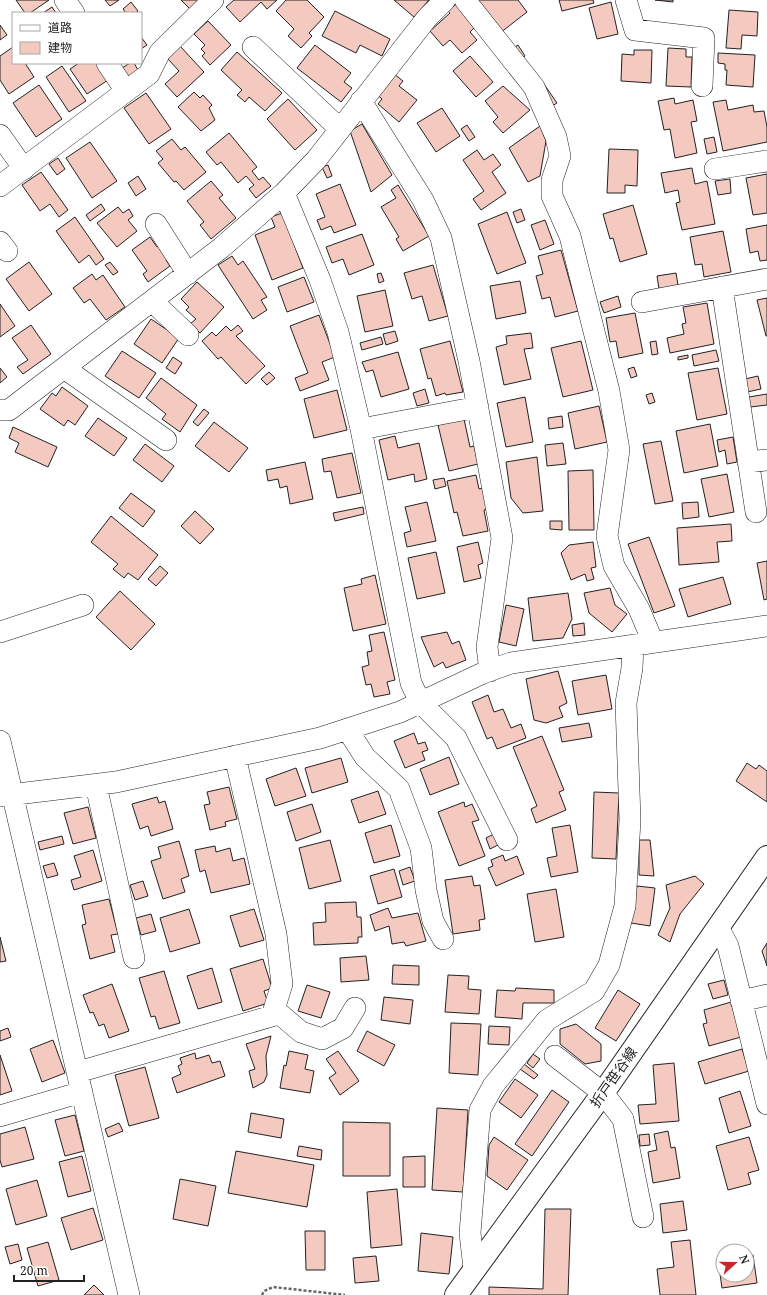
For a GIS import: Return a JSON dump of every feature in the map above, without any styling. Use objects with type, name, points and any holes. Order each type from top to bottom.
[{"type":"main road","name":"折戸笹谷線","points":[[460,1293],[474,1269],[603,1094],[767,857]]},
{"type":"street","points":[[65,0],[73,12]]},
{"type":"street","points":[[0,186],[149,74],[160,52],[213,0]]},
{"type":"street","points":[[0,410],[9,410],[188,274],[221,248],[284,193],[316,160],[427,18],[445,0]]},
{"type":"street","points":[[465,0],[534,87],[556,137],[560,156],[552,180],[552,196],[570,236],[610,391],[619,450],[607,536],[614,566],[638,609],[643,644],[632,668],[626,703],[630,820],[625,906],[609,966],[594,991],[547,1020],[492,1086],[480,1110],[470,1233],[474,1269]]},
{"type":"street","points":[[626,0],[635,30],[704,38],[702,86]]},
{"type":"street","points":[[253,47],[340,129]]},
{"type":"street","points":[[108,64],[126,91]]},
{"type":"street","points":[[361,101],[423,200],[441,238],[478,407],[502,538],[487,647],[490,671]]},
{"type":"street","points":[[0,135],[24,169]]},
{"type":"street","points":[[715,169],[767,160]]},
{"type":"street","points":[[284,193],[320,280],[338,332],[361,429],[411,683],[420,702],[456,738],[507,840]]},
{"type":"street","points":[[156,224],[188,274]]},
{"type":"street","points":[[642,302],[767,279]]},
{"type":"street","points":[[722,287],[757,461],[756,512]]},
{"type":"street","points":[[152,301],[188,335]]},
{"type":"street","points":[[64,368],[166,440]]},
{"type":"street","points":[[361,429],[478,407]]},
{"type":"street","points":[[0,632],[83,605]]},
{"type":"street","points":[[6,796],[116,782],[320,738],[400,712],[511,663],[767,626]]},
{"type":"street","points":[[347,729],[365,757],[399,789],[421,848],[426,890],[433,921],[443,938]]},
{"type":"street","points":[[0,741],[6,796],[80,1082],[129,1295]]},
{"type":"street","points":[[0,1116],[80,1082],[272,1016],[282,984],[276,934],[235,756]]},
{"type":"street","points":[[96,785],[134,958]]},
{"type":"street","points":[[718,927],[728,946],[767,1104]]},
{"type":"street","points":[[741,1001],[767,995]]},
{"type":"street","points":[[274,1010],[301,1032],[322,1038],[343,1028],[355,1008]]},
{"type":"street","points":[[555,1056],[603,1094],[624,1119],[643,1217]]},
{"type":"path","points":[[262,1295],[264,1291],[273,1287],[345,1295]]},
{"type":"building","points":[[16,0],[49,0],[31,12],[24,12]]},
{"type":"building","points":[[105,0],[119,0],[110,6]]},
{"type":"building","points":[[181,0],[198,0],[190,9]]},
{"type":"building","points":[[234,0],[277,0],[267,9],[261,2],[240,22],[226,7]]},
{"type":"building","points":[[286,0],[307,0],[324,17],[309,33],[312,36],[301,48],[288,36],[294,29],[276,11]]},
{"type":"building","points":[[394,0],[429,0],[414,17]]},
{"type":"building","points":[[479,0],[518,0],[527,12],[500,33],[476,2]]},
{"type":"building","points":[[559,0],[593,0],[594,3],[562,11]]},
{"type":"building","points":[[655,0],[673,0],[673,2]]},
{"type":"building","points":[[131,2],[138,11],[125,12],[123,9]]},
{"type":"building","points":[[611,2],[618,34],[597,39],[589,8]]},
{"type":"building","points":[[456,4],[475,27],[470,32],[477,40],[462,53],[450,40],[443,46],[430,31],[450,13],[448,11]]},
{"type":"building","points":[[52,7],[55,12],[44,12]]},
{"type":"building","points":[[729,10],[758,12],[757,36],[742,35],[741,49],[726,48]]},
{"type":"building","points":[[335,11],[390,39],[382,56],[360,45],[356,53],[322,36]]},
{"type":"building","points":[[208,21],[231,45],[210,65],[202,56],[205,53],[201,49],[205,45],[194,34]]},
{"type":"building","points":[[0,25],[7,35],[0,40]]},
{"type":"building","points":[[142,38],[147,45],[142,48]]},
{"type":"building","points":[[315,45],[351,73],[344,82],[352,88],[341,102],[297,68]]},
{"type":"building","points":[[518,45],[525,56],[519,60],[512,49]]},
{"type":"building","points":[[180,46],[204,72],[177,97],[165,84],[179,71],[167,58]]},
{"type":"building","points":[[12,48],[12,64],[26,64],[34,77],[9,94],[0,80],[0,56]]},
{"type":"building","points":[[668,48],[686,49],[686,57],[692,57],[691,87],[666,86]]},
{"type":"building","points":[[634,50],[652,50],[651,83],[621,81],[622,54],[634,55]]},
{"type":"building","points":[[237,52],[282,93],[265,111],[249,97],[245,102],[237,95],[242,90],[221,70]]},
{"type":"building","points":[[718,53],[755,55],[753,87],[726,85],[727,70],[725,70],[725,64],[718,63]]},
{"type":"building","points":[[470,56],[493,82],[476,97],[453,71]]},
{"type":"building","points":[[78,64],[97,64],[108,80],[87,94],[70,69]]},
{"type":"building","points":[[128,64],[135,64],[138,70],[129,77],[122,68]]},
{"type":"building","points":[[62,66],[86,101],[69,112],[46,77]]},
{"type":"building","points":[[393,73],[403,81],[399,86],[417,100],[399,122],[378,104],[382,99],[376,94]]},
{"type":"building","points":[[537,74],[557,103],[552,106],[532,77]]},
{"type":"building","points":[[39,85],[62,119],[36,137],[13,103]]},
{"type":"building","points":[[503,86],[530,110],[503,133],[493,122],[498,117],[485,101]]},
{"type":"building","points":[[194,92],[200,98],[203,95],[212,105],[209,108],[215,120],[201,131],[178,107]]},
{"type":"building","points":[[146,93],[171,129],[149,144],[124,108]]},
{"type":"building","points":[[674,98],[675,104],[693,100],[697,121],[691,122],[697,153],[675,158],[670,129],[664,130],[658,101]]},
{"type":"building","points":[[288,99],[317,130],[295,150],[267,119]]},
{"type":"building","points":[[726,100],[728,110],[753,105],[754,112],[764,111],[767,127],[767,142],[723,151],[713,102]]},
{"type":"building","points":[[442,108],[460,136],[436,152],[417,123]]},
{"type":"building","points":[[362,124],[392,175],[371,192],[350,131]]},
{"type":"building","points":[[467,125],[475,137],[469,141],[461,129]]},
{"type":"building","points":[[540,126],[546,141],[540,176],[528,182],[509,148]]},
{"type":"building","points":[[229,133],[257,167],[252,171],[259,180],[263,177],[271,186],[256,198],[249,189],[254,185],[246,176],[238,183],[221,162],[217,165],[206,152]]},
{"type":"building","points":[[714,137],[717,152],[707,154],[704,139]]},
{"type":"building","points":[[172,139],[181,150],[185,147],[206,172],[184,190],[176,181],[174,182],[158,163],[163,159],[156,151]]},
{"type":"building","points":[[90,142],[117,181],[92,198],[66,158]]},
{"type":"building","points":[[609,149],[638,150],[637,186],[625,185],[625,193],[607,193]]},
{"type":"building","points":[[477,150],[484,160],[493,154],[501,165],[492,172],[506,193],[481,210],[473,199],[484,191],[463,160]]},
{"type":"building","points":[[58,158],[65,169],[57,175],[49,164]]},
{"type":"building","points":[[328,165],[332,176],[327,178],[322,167]]},
{"type":"building","points":[[692,168],[695,184],[707,181],[715,224],[682,230],[676,203],[680,202],[678,190],[665,193],[661,173]]},
{"type":"building","points":[[41,172],[68,210],[59,217],[50,204],[40,211],[22,185]]},
{"type":"building","points":[[767,174],[767,213],[753,215],[746,178]]},
{"type":"building","points":[[138,176],[146,189],[136,196],[128,183]]},
{"type":"building","points":[[730,179],[731,193],[718,195],[715,181]]},
{"type":"building","points":[[211,181],[223,195],[219,198],[236,218],[211,239],[200,225],[204,222],[187,201]]},
{"type":"building","points":[[340,184],[356,225],[334,233],[331,226],[321,230],[317,220],[325,217],[316,194]]},
{"type":"building","points":[[398,185],[429,236],[403,251],[396,239],[399,237],[381,207],[396,198],[391,190]]},
{"type":"building","points":[[101,204],[105,210],[90,221],[86,215]]},
{"type":"building","points":[[633,205],[647,254],[620,262],[613,238],[610,239],[603,214]]},
{"type":"building","points":[[118,207],[123,213],[129,209],[133,216],[128,220],[137,231],[117,247],[97,223]]},
{"type":"building","points":[[521,209],[525,220],[517,223],[513,212]]},
{"type":"building","points":[[507,212],[526,263],[497,274],[478,224]]},
{"type":"building","points":[[282,213],[303,268],[272,280],[255,235],[275,227],[271,217]]},
{"type":"building","points":[[75,217],[104,259],[96,265],[89,255],[79,263],[56,231]]},
{"type":"building","points":[[545,220],[554,244],[540,250],[531,225]]},
{"type":"building","points":[[767,225],[767,260],[760,261],[758,251],[750,253],[746,229]]},
{"type":"building","points":[[723,231],[731,272],[704,277],[702,264],[695,265],[690,237]]},
{"type":"building","points":[[362,234],[374,265],[349,275],[343,259],[332,263],[326,247]]},
{"type":"building","points":[[150,237],[157,247],[160,245],[169,258],[166,260],[170,266],[148,282],[143,274],[147,271],[132,250]]},
{"type":"building","points":[[561,250],[578,311],[555,317],[550,297],[542,299],[536,276],[543,274],[538,256]]},
{"type":"building","points":[[232,256],[238,265],[243,261],[267,297],[261,300],[267,310],[253,319],[218,265]]},
{"type":"building","points":[[29,262],[52,294],[29,311],[6,279]]},
{"type":"building","points":[[110,262],[118,272],[113,275],[105,265]]},
{"type":"building","points":[[433,265],[448,316],[429,321],[422,296],[412,299],[404,273]]},
{"type":"building","points":[[381,273],[384,281],[379,283],[377,274]]},
{"type":"building","points":[[676,273],[678,285],[659,289],[657,276]]},
{"type":"building","points":[[92,274],[96,280],[103,275],[125,307],[106,320],[90,299],[84,303],[73,288]]},
{"type":"building","points":[[304,277],[314,302],[287,312],[278,287]]},
{"type":"building","points":[[520,281],[526,313],[496,319],[490,286]]},
{"type":"building","points":[[197,282],[224,307],[200,333],[190,324],[196,319],[186,310],[189,307],[181,299]]},
{"type":"building","points":[[385,290],[393,326],[365,332],[357,296]]},
{"type":"building","points":[[618,296],[621,307],[604,313],[600,302]]},
{"type":"building","points":[[767,298],[767,336],[766,336],[757,300]]},
{"type":"building","points":[[707,303],[714,344],[670,353],[667,338],[684,334],[682,324],[686,323],[683,307]]},
{"type":"building","points":[[0,304],[15,326],[0,337]]},
{"type":"building","points":[[635,313],[643,353],[619,358],[616,341],[610,342],[606,318]]},
{"type":"building","points":[[319,315],[335,357],[322,362],[329,380],[300,391],[295,378],[308,373],[290,326]]},
{"type":"building","points":[[151,319],[179,338],[162,363],[134,344]]},
{"type":"building","points":[[31,325],[51,354],[23,374],[17,367],[28,360],[12,338]]},
{"type":"building","points":[[238,325],[243,331],[236,336],[265,366],[246,384],[221,357],[218,359],[202,341],[212,332],[216,336],[226,326],[231,331]]},
{"type":"building","points":[[395,331],[398,341],[386,345],[383,334]]},
{"type":"building","points":[[531,333],[533,348],[524,349],[531,379],[504,385],[496,347],[507,344],[506,336]]},
{"type":"building","points":[[381,337],[383,344],[362,350],[360,343]]},
{"type":"building","points":[[450,341],[463,392],[446,395],[445,393],[436,396],[431,378],[428,379],[420,349]]},
{"type":"building","points":[[581,341],[593,390],[563,397],[551,348]]},
{"type":"building","points":[[656,341],[658,354],[652,355],[650,342]]},
{"type":"building","points":[[716,350],[719,361],[694,366],[692,355]]},
{"type":"building","points":[[122,351],[156,373],[139,398],[105,376]]},
{"type":"building","points":[[398,352],[409,389],[381,397],[373,370],[366,372],[362,362]]},
{"type":"building","points":[[688,355],[688,358],[678,360],[678,357]]},
{"type":"building","points":[[173,357],[182,363],[175,374],[166,368]]},
{"type":"building","points":[[634,367],[637,376],[631,378],[628,369]]},
{"type":"building","points":[[0,368],[7,377],[0,383]]},
{"type":"building","points":[[718,368],[727,414],[697,420],[688,373]]},
{"type":"building","points":[[269,372],[275,378],[267,385],[261,379]]},
{"type":"building","points":[[758,376],[761,389],[747,392],[745,379]]},
{"type":"building","points":[[161,378],[197,405],[180,432],[162,419],[166,414],[146,398]]},
{"type":"building","points":[[62,387],[88,406],[75,425],[68,420],[64,426],[40,409],[52,393],[56,396]]},
{"type":"building","points":[[425,389],[429,403],[417,406],[413,393]]},
{"type":"building","points":[[337,390],[347,430],[314,438],[304,399]]},
{"type":"building","points":[[652,393],[655,402],[649,404],[646,395]]},
{"type":"building","points":[[767,394],[767,405],[750,407],[749,397]]},
{"type":"building","points":[[525,397],[533,442],[506,447],[497,403]]},
{"type":"building","points":[[599,406],[607,442],[575,449],[568,413]]},
{"type":"building","points":[[204,409],[209,413],[198,426],[193,422]]},
{"type":"building","points":[[562,416],[563,427],[549,429],[548,418]]},
{"type":"building","points":[[98,418],[127,438],[114,456],[85,436]]},
{"type":"building","points":[[464,419],[470,447],[474,446],[478,464],[449,471],[438,425]]},
{"type":"building","points":[[214,422],[248,448],[229,472],[195,446]]},
{"type":"building","points":[[710,424],[718,466],[684,473],[676,431]]},
{"type":"building","points":[[13,427],[57,447],[48,467],[15,452],[19,443],[9,438]]},
{"type":"building","points":[[395,436],[398,448],[419,443],[427,479],[415,482],[414,474],[388,480],[379,440]]},
{"type":"building","points":[[733,437],[737,462],[727,464],[725,450],[719,452],[717,440]]},
{"type":"building","points":[[661,441],[673,501],[655,504],[643,444]]},
{"type":"building","points":[[563,443],[566,464],[547,466],[545,445]]},
{"type":"building","points":[[145,444],[174,466],[162,482],[133,460]]},
{"type":"building","points":[[352,453],[361,493],[337,498],[331,471],[324,472],[322,459]]},
{"type":"building","points":[[537,457],[543,511],[523,513],[511,498],[506,462]]},
{"type":"building","points":[[305,462],[313,499],[290,504],[287,486],[280,488],[278,479],[268,481],[266,470]]},
{"type":"building","points":[[593,470],[594,530],[569,530],[568,471]]},
{"type":"building","points":[[727,474],[734,512],[709,517],[701,479]]},
{"type":"building","points":[[476,475],[479,489],[483,488],[488,509],[484,510],[488,531],[463,536],[457,512],[454,513],[447,481]]},
{"type":"building","points":[[444,478],[446,486],[435,489],[433,480]]},
{"type":"building","points":[[131,493],[155,511],[143,527],[119,508]]},
{"type":"building","points":[[427,502],[436,541],[407,547],[404,533],[411,531],[405,507]]},
{"type":"building","points":[[698,502],[699,517],[683,519],[682,503]]},
{"type":"building","points":[[363,507],[364,514],[335,521],[333,513]]},
{"type":"building","points":[[195,511],[214,529],[200,544],[181,526]]},
{"type":"building","points":[[111,516],[158,555],[138,580],[128,573],[124,578],[113,569],[118,564],[91,542]]},
{"type":"building","points":[[550,521],[562,521],[562,530],[550,529]]},
{"type":"building","points":[[731,524],[732,541],[717,542],[719,562],[679,565],[677,528]]},
{"type":"building","points":[[649,537],[675,606],[654,613],[628,544]]},
{"type":"building","points":[[478,542],[483,563],[478,565],[481,578],[464,582],[457,547]]},
{"type":"building","points":[[593,542],[596,567],[591,568],[594,579],[587,581],[585,574],[571,580],[561,553],[569,545]]},
{"type":"building","points":[[436,552],[445,593],[417,599],[408,558]]},
{"type":"building","points":[[767,561],[767,599],[764,600],[757,563]]},
{"type":"building","points":[[160,566],[168,573],[156,586],[148,579]]},
{"type":"building","points":[[375,575],[386,624],[353,631],[344,588],[362,584],[361,579]]},
{"type":"building","points":[[723,577],[731,604],[688,617],[679,589]]},
{"type":"building","points":[[610,588],[615,605],[627,614],[612,632],[589,613],[584,593]]},
{"type":"building","points":[[120,591],[155,624],[131,650],[96,617]]},
{"type":"building","points":[[568,593],[572,619],[563,638],[533,641],[528,598]]},
{"type":"building","points":[[506,605],[524,609],[516,646],[499,642]]},
{"type":"building","points":[[584,623],[585,635],[573,636],[572,625]]},
{"type":"building","points":[[384,632],[395,680],[387,682],[390,694],[374,697],[371,684],[366,685],[362,667],[369,665],[367,652],[372,651],[369,635]]},
{"type":"building","points":[[447,632],[452,644],[459,641],[466,660],[446,668],[443,662],[434,667],[421,637]]},
{"type":"building","points":[[558,671],[567,703],[559,707],[563,717],[546,723],[534,720],[526,679]]},
{"type":"building","points":[[606,675],[612,709],[578,715],[572,681]]},
{"type":"building","points":[[488,695],[494,712],[503,709],[511,728],[521,724],[526,738],[497,749],[492,737],[487,739],[472,702]]},
{"type":"building","points":[[589,723],[592,737],[562,742],[559,728]]},
{"type":"building","points":[[414,733],[418,744],[425,742],[428,750],[422,752],[425,760],[405,768],[394,741]]},
{"type":"building","points":[[542,736],[564,790],[559,792],[566,810],[536,823],[531,809],[537,806],[513,747]]},
{"type":"building","points":[[449,757],[459,784],[430,795],[420,769]]},
{"type":"building","points":[[341,758],[348,782],[312,793],[305,768]]},
{"type":"building","points":[[747,763],[756,769],[759,765],[767,771],[767,802],[736,781]]},
{"type":"building","points":[[296,768],[306,796],[275,806],[266,779]]},
{"type":"building","points":[[229,787],[237,819],[225,822],[226,826],[210,830],[204,805],[210,804],[207,792]]},
{"type":"building","points":[[378,791],[386,814],[359,823],[351,800]]},
{"type":"building","points":[[594,792],[619,793],[616,859],[592,858]]},
{"type":"building","points":[[157,797],[159,803],[165,801],[173,829],[151,836],[148,826],[140,829],[132,804]]},
{"type":"building","points":[[464,802],[465,807],[472,804],[479,820],[472,822],[485,856],[459,866],[438,812]]},
{"type":"building","points":[[312,804],[321,832],[296,841],[287,812]]},
{"type":"building","points":[[88,807],[96,838],[73,844],[64,813]]},
{"type":"building","points":[[391,825],[400,856],[374,863],[365,833]]},
{"type":"building","points":[[570,825],[578,872],[551,877],[547,858],[557,856],[552,828]]},
{"type":"building","points":[[494,834],[498,845],[490,849],[486,838]]},
{"type":"building","points":[[62,836],[64,844],[40,850],[38,842]]},
{"type":"building","points":[[330,840],[341,881],[309,889],[299,848]]},
{"type":"building","points":[[639,840],[650,840],[654,876],[639,875]]},
{"type":"building","points":[[179,841],[189,876],[181,879],[185,892],[163,899],[151,861],[161,858],[158,847]]},
{"type":"building","points":[[215,846],[216,852],[230,848],[233,861],[244,858],[250,884],[211,893],[205,870],[200,872],[195,850]]},
{"type":"building","points":[[93,850],[102,881],[74,890],[71,880],[81,877],[74,856]]},
{"type":"building","points":[[503,855],[505,861],[517,856],[524,874],[496,886],[488,868],[493,866],[491,860]]},
{"type":"building","points":[[54,863],[58,875],[47,878],[43,866]]},
{"type":"building","points":[[410,867],[415,881],[403,885],[399,871]]},
{"type":"building","points":[[394,869],[402,897],[378,904],[370,876]]},
{"type":"building","points":[[472,876],[474,886],[480,885],[485,919],[479,920],[480,930],[453,934],[445,880]]},
{"type":"building","points":[[695,876],[704,884],[680,914],[670,942],[658,935],[670,908],[666,885]]},
{"type":"building","points":[[143,881],[148,896],[135,900],[130,885]]},
{"type":"building","points":[[637,886],[655,888],[650,926],[631,923]]},
{"type":"building","points":[[556,889],[564,937],[535,942],[527,894]]},
{"type":"building","points":[[109,899],[118,934],[111,935],[115,952],[90,959],[82,925],[86,924],[82,905]]},
{"type":"building","points":[[356,902],[357,917],[361,917],[362,937],[358,937],[358,943],[314,945],[313,923],[326,922],[325,903]]},
{"type":"building","points":[[388,908],[392,918],[418,913],[426,941],[406,946],[404,942],[392,944],[389,926],[375,931],[370,915]]},
{"type":"building","points":[[189,909],[200,943],[170,952],[160,918]]},
{"type":"building","points":[[254,909],[264,940],[240,947],[230,916]]},
{"type":"building","points":[[151,914],[156,931],[141,935],[136,918]]},
{"type":"building","points":[[0,937],[6,961],[0,962]]},
{"type":"building","points":[[767,943],[767,966],[762,951]]},
{"type":"building","points":[[366,956],[369,980],[341,982],[340,958]]},
{"type":"building","points":[[263,959],[272,988],[264,991],[268,1003],[243,1011],[230,969]]},
{"type":"building","points":[[393,965],[419,966],[419,985],[392,984]]},
{"type":"building","points":[[212,968],[222,1002],[198,1009],[187,976]]},
{"type":"building","points":[[164,971],[180,1023],[159,1029],[155,1016],[151,1017],[139,978]]},
{"type":"building","points":[[448,975],[469,976],[468,989],[481,990],[479,1014],[445,1012]]},
{"type":"building","points":[[724,980],[728,995],[713,999],[708,984]]},
{"type":"building","points":[[112,984],[129,1031],[109,1038],[104,1024],[99,1026],[93,1012],[90,1013],[83,995]]},
{"type":"building","points":[[307,985],[330,992],[321,1018],[298,1011]]},
{"type":"building","points":[[516,988],[554,990],[554,1003],[523,1003],[522,1019],[495,1017],[497,990],[515,991]]},
{"type":"building","points":[[618,990],[640,1004],[616,1041],[595,1028]]},
{"type":"building","points":[[384,997],[413,1000],[410,1024],[381,1020]]},
{"type":"building","points":[[731,1002],[741,1037],[709,1046],[703,1024],[707,1023],[704,1010]]},
{"type":"building","points":[[451,1023],[481,1024],[478,1075],[449,1073]]},
{"type":"building","points":[[576,1024],[601,1044],[601,1061],[585,1064],[560,1044],[560,1029]]},
{"type":"building","points":[[489,1026],[510,1027],[509,1045],[488,1044]]},
{"type":"building","points":[[8,1028],[11,1037],[0,1041],[0,1031]]},
{"type":"building","points":[[367,1031],[395,1045],[384,1066],[357,1051]]},
{"type":"building","points":[[271,1036],[266,1056],[267,1075],[264,1082],[253,1088],[249,1071],[255,1069],[246,1044]]},
{"type":"building","points":[[53,1040],[65,1073],[42,1082],[30,1049]]},
{"type":"building","points":[[742,1049],[749,1071],[705,1084],[698,1062]]},
{"type":"building","points":[[289,1051],[308,1055],[305,1069],[314,1071],[310,1093],[280,1088],[284,1065],[286,1066]]},
{"type":"building","points":[[338,1051],[359,1081],[340,1095],[329,1078],[336,1073],[326,1059]]},
{"type":"building","points":[[195,1053],[196,1059],[209,1055],[212,1063],[220,1061],[225,1076],[177,1093],[172,1078],[181,1074],[178,1066],[182,1064],[180,1058]]},
{"type":"building","points":[[533,1054],[540,1059],[533,1068],[527,1063]]},
{"type":"building","points":[[0,1055],[12,1091],[0,1095]]},
{"type":"building","points":[[674,1063],[679,1121],[640,1124],[638,1105],[656,1104],[653,1065]]},
{"type":"building","points":[[524,1064],[538,1075],[534,1079],[520,1069]]},
{"type":"building","points":[[145,1067],[159,1118],[129,1126],[115,1075]]},
{"type":"building","points":[[515,1079],[538,1095],[521,1118],[499,1102]]},
{"type":"building","points":[[552,1090],[569,1102],[532,1156],[515,1144]]},
{"type":"building","points":[[740,1091],[751,1126],[729,1133],[719,1098]]},
{"type":"building","points":[[437,1108],[468,1110],[463,1192],[432,1190]]},
{"type":"building","points":[[251,1113],[284,1119],[281,1138],[248,1132]]},
{"type":"building","points":[[75,1115],[84,1151],[65,1156],[55,1120]]},
{"type":"building","points":[[343,1122],[390,1123],[390,1176],[343,1176]]},
{"type":"building","points":[[119,1123],[123,1131],[108,1137],[105,1129]]},
{"type":"building","points":[[25,1127],[34,1159],[2,1167],[0,1160],[0,1134]]},
{"type":"building","points":[[668,1131],[671,1148],[675,1147],[680,1178],[653,1183],[648,1152],[657,1150],[654,1134]]},
{"type":"building","points":[[649,1134],[650,1145],[640,1146],[639,1135]]},
{"type":"building","points":[[494,1137],[528,1160],[507,1190],[487,1176],[489,1145]]},
{"type":"building","points":[[749,1137],[759,1170],[748,1173],[751,1184],[728,1190],[716,1146]]},
{"type":"building","points":[[299,1146],[322,1150],[321,1160],[297,1156]]},
{"type":"building","points":[[236,1151],[314,1165],[307,1207],[228,1193]]},
{"type":"building","points":[[82,1156],[91,1191],[68,1197],[59,1162]]},
{"type":"building","points":[[425,1156],[425,1187],[403,1187],[403,1157]]},
{"type":"building","points":[[180,1179],[216,1186],[208,1226],[173,1219]]},
{"type":"building","points":[[37,1180],[47,1216],[16,1225],[6,1189]]},
{"type":"building","points":[[397,1189],[402,1245],[371,1248],[367,1192]]},
{"type":"building","points":[[683,1201],[687,1230],[663,1233],[660,1204]]},
{"type":"building","points":[[93,1208],[103,1240],[71,1250],[61,1218]]},
{"type":"building","points":[[545,1209],[571,1209],[568,1295],[489,1295],[489,1287],[543,1289]]},
{"type":"building","points":[[305,1231],[325,1231],[325,1270],[306,1270]]},
{"type":"building","points":[[421,1233],[453,1237],[449,1274],[418,1271]]},
{"type":"building","points":[[690,1240],[696,1295],[660,1295],[657,1269],[674,1267],[671,1242]]},
{"type":"building","points":[[48,1242],[59,1280],[38,1286],[27,1248]]},
{"type":"building","points":[[18,1244],[22,1260],[10,1264],[5,1247]]},
{"type":"building","points":[[376,1256],[379,1281],[355,1283],[353,1258]]},
{"type":"building","points":[[755,1269],[757,1283],[722,1288],[721,1283],[755,1283]]},
{"type":"building","points":[[94,1285],[104,1295],[84,1295]]}]
